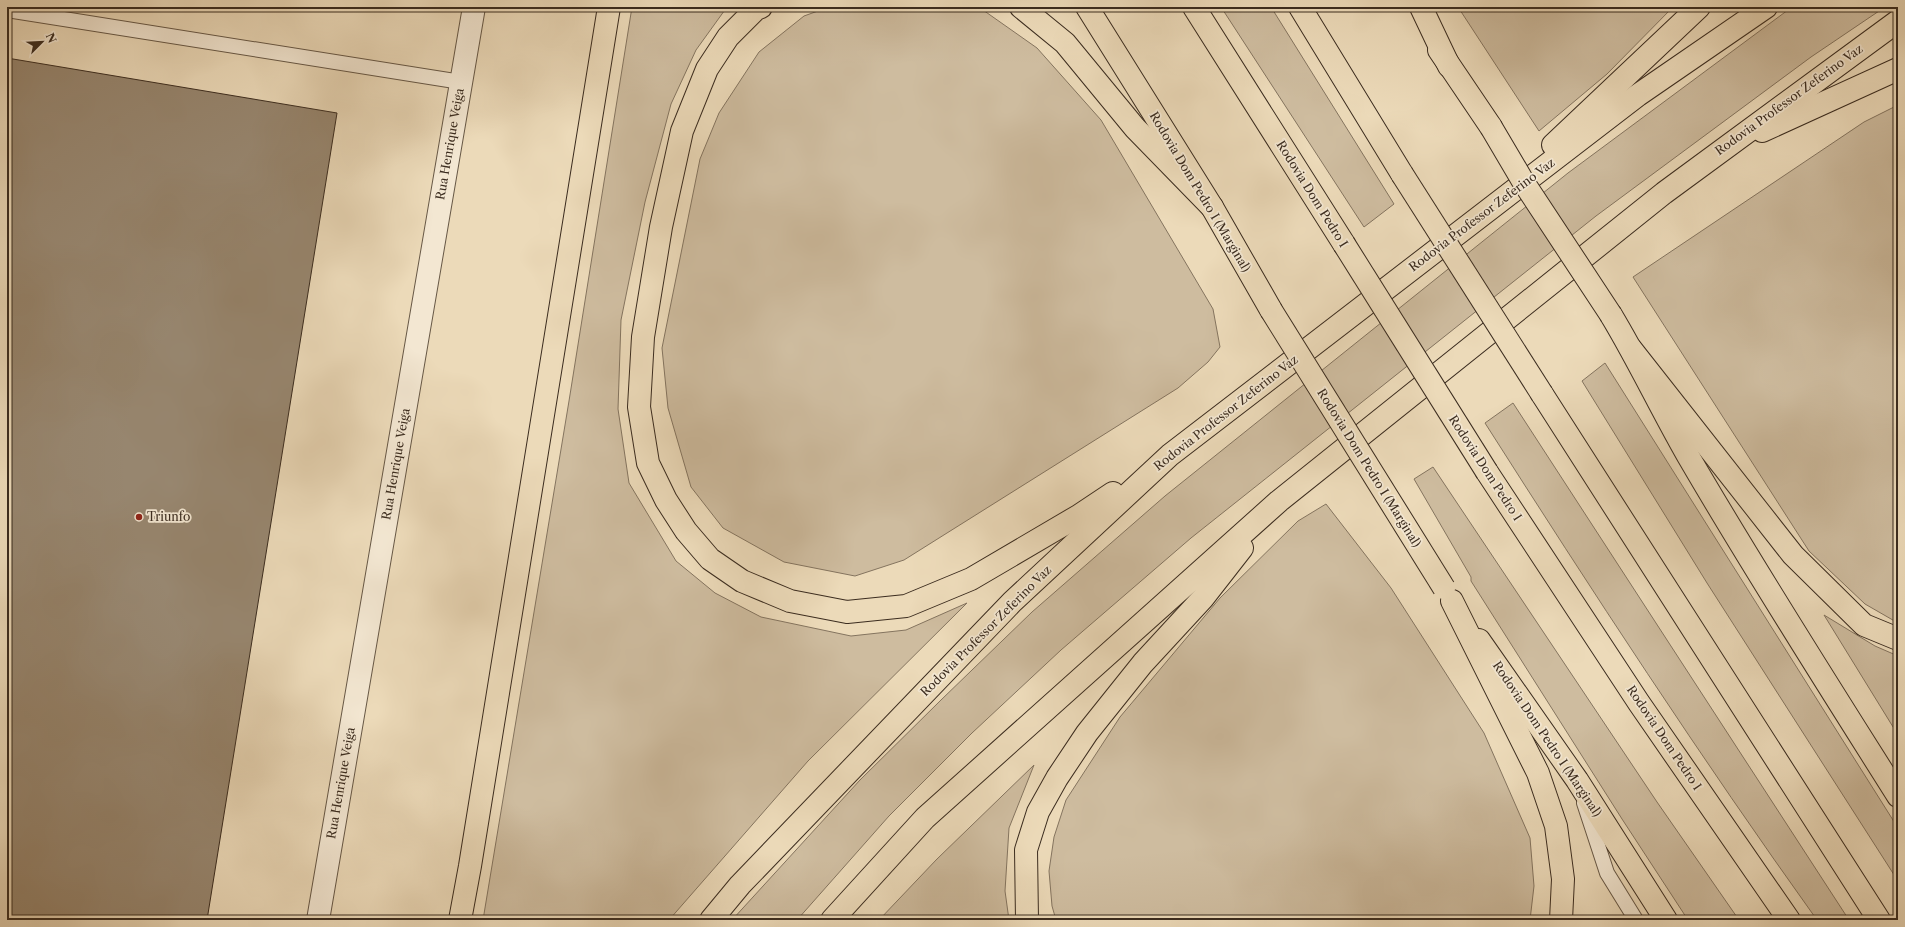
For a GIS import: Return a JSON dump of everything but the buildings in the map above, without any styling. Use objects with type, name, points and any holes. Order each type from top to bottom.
[{"type":"highway","points":[[460,920],[609,7]]},
{"type":"highway","points":[[761,7],[756,9],[728,37],[707,69],[682,131],[661,227],[643,337],[639,407],[648,463],[666,500],[686,531],[710,559],[742,581],[790,602],[847,612],[906,606],[971,579],[1080,515],[1170,455]]},
{"type":"highway","points":[[1021,7],[1065,43],[1135,128],[1212,207]]},
{"type":"highway","name":"Rodovia Dom Pedro I (Marginal)","points":[[1087,7],[1212,207],[1271,310],[1448,594],[1577,780],[1666,920]]},
{"type":"highway","name":"Rodovia Dom Pedro I","points":[[1194,7],[1487,472],[1634,696],[1789,920]]},
{"type":"highway","points":[[1300,7],[1402,174],[1879,920]]},
{"type":"highway","points":[[1411,7],[1611,315],[1631,349],[1690,460],[1796,634],[1898,796]]},
{"type":"highway","points":[[1421,7],[1450,66]]},
{"type":"highway","points":[[1470,224],[1699,7]]},
{"type":"highway","name":"Rodovia Professor Zeferino Vaz","points":[[711,920],[740,885],[1012,602],[1170,455],[1638,95],[1766,7]]},
{"type":"highway","name":"Rodovia Professor Zeferino Vaz","points":[[832,920],[926,818],[1279,501],[1664,193],[1721,149],[1898,21]]},
{"type":"highway","points":[[1721,149],[1898,69]]},
{"type":"highway","points":[[1631,349],[1793,555],[1864,626],[1898,639]]},
{"type":"highway","points":[[1027,920],[1026,850],[1038,812],[1057,778],[1087,733],[1143,663],[1203,598],[1279,501]]},
{"type":"highway","points":[[1448,594],[1538,773],[1554,819],[1563,879],[1561,920]]},
{"type":"street","name":"Rua Henrique Veiga","points":[[318,920],[474,7]]},
{"type":"lane","points":[[7,10],[461,82]]},
{"type":"lane","points":[[1577,780],[1607,873],[1636,920]]},
{"type":"shaded area","points":[[632,7],[727,7],[696,50],[671,104],[645,202],[621,320],[618,409],[629,483],[676,561],[715,593],[761,617],[851,636],[906,630],[967,603],[808,761],[669,920],[483,920],[569,401]]},
{"type":"shaded area","points":[[829,7],[974,7],[983,10],[1037,48],[1101,120],[1213,309],[1220,347],[1208,362],[1178,388],[904,560],[855,576],[784,562],[723,528],[691,487],[668,408],[662,348],[700,159],[719,113],[759,52],[804,16]]},
{"type":"shaded area","points":[[1221,7],[1271,7],[1394,204],[1364,227]]},
{"type":"shaded area","points":[[1458,7],[1673,7],[1607,74],[1539,131]]},
{"type":"shaded area","points":[[1792,7],[1885,7],[1811,57],[1596,216],[1191,538],[1061,650],[972,733],[889,816],[797,920],[732,920],[860,780],[941,700],[1032,612],[1165,496],[1568,173]]},
{"type":"shaded area","points":[[1898,105],[1898,623],[1865,604],[1809,551],[1633,277],[1864,122]]},
{"type":"shaded area","points":[[1605,363],[1898,828],[1898,881],[1707,583],[1582,381]]},
{"type":"shaded area","points":[[1513,403],[1849,920],[1817,920],[1689,736],[1566,549],[1485,423]]},
{"type":"shaded area","points":[[1433,467],[1657,802],[1739,920],[1688,920],[1471,581],[1471,577],[1414,479]]},
{"type":"shaded area","points":[[1326,504],[1391,588],[1484,733],[1530,838],[1534,886],[1530,920],[1056,920],[1052,906],[1049,871],[1054,837],[1066,800],[1120,717],[1220,598],[1298,521]]},
{"type":"shaded area","points":[[1824,615],[1875,646],[1898,656],[1898,735]]},
{"type":"shaded area","points":[[1034,765],[1009,828],[1005,891],[1009,920],[879,920],[937,859]]},
{"type":"place","name":"Triunfo","points":[[139,517]]}]
